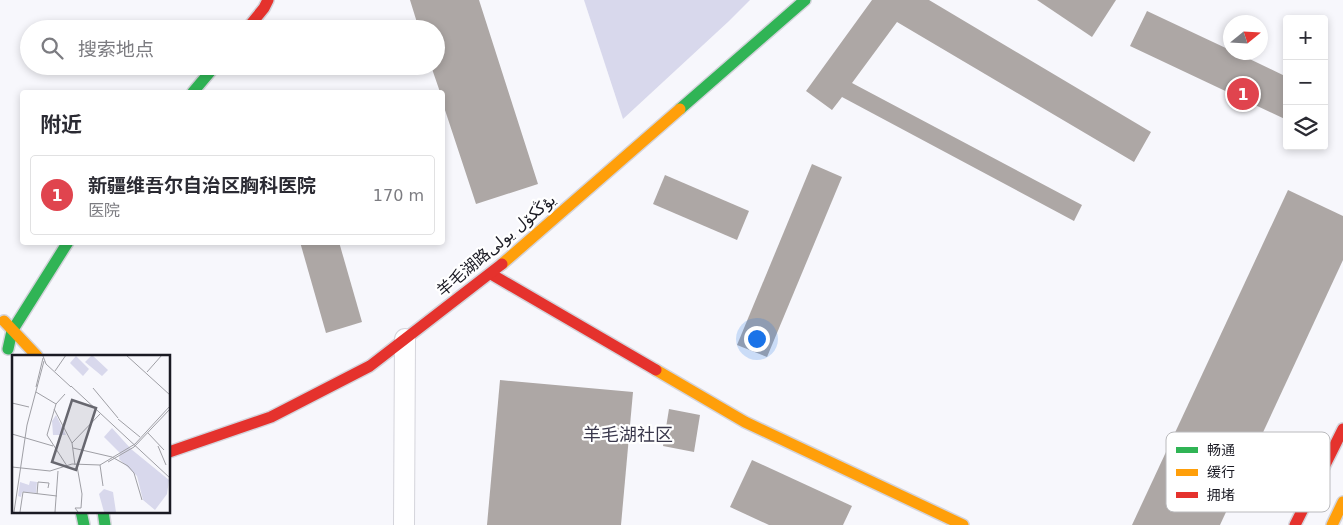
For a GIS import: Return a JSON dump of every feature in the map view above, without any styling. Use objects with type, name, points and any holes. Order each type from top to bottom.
[{"type":"street","points":[[254,20],[268,0]]},
{"type":"street","name":"羊毛湖路يۇڭكۆل يولى","points":[[170,452],[272,417],[370,366],[490,274],[805,0]]},
{"type":"street","points":[[195,90],[207,75]]},
{"type":"street","points":[[8,349],[12,331],[66,245]]},
{"type":"street","points":[[490,274],[745,422],[963,525]]},
{"type":"street","points":[[0,317],[36,355]]},
{"type":"street","points":[[404,525],[405,339]]},
{"type":"street","points":[[0,340],[17,355]]},
{"type":"street","points":[[1330,455],[1343,429]]},
{"type":"street","points":[[1332,525],[1343,502]]},
{"type":"street","points":[[81,512],[84,525]]},
{"type":"street","points":[[103,512],[105,525]]},
{"type":"street","points":[[1295,525],[1302,512]]},
{"type":"shaded area","points":[[584,0],[750,0],[623,119]]},
{"type":"building","points":[[410,0],[479,0],[538,184],[476,204],[445,110],[445,90],[439,90],[434,75],[445,75],[445,20],[416,20]]},
{"type":"building","points":[[872,0],[929,0],[1151,132],[1134,162],[897,22],[852,83],[1082,205],[1074,221],[842,97],[832,110],[806,91]]},
{"type":"building","points":[[1037,0],[1116,0],[1092,37]]},
{"type":"building","points":[[1147,11],[1223,47],[1223,60],[1252,60],[1283,75],[1283,118],[1130,46]]},
{"type":"building","points":[[812,164],[842,177],[767,357],[737,345]]},
{"type":"building","points":[[665,175],[749,211],[737,240],[653,204]]},
{"type":"building","points":[[1288,190],[1343,216],[1343,260],[1263,432],[1175,432]]},
{"type":"building","points":[[301,245],[340,245],[362,322],[326,333]]},
{"type":"building","points":[[500,380],[633,392],[621,525],[487,525]]},
{"type":"building","points":[[669,409],[700,415],[694,452],[663,446]]},
{"type":"building","points":[[1166,452],[1166,512],[1226,512],[1220,525],[1132,525]]},
{"type":"building","points":[[752,460],[852,506],[843,525],[769,525],[730,507]]},
{"type":"traffic: fast","points":[[680,109],[805,0]]},
{"type":"traffic: fast","points":[[195,90],[207,75]]},
{"type":"traffic: fast","points":[[8,349],[12,331],[66,245]]},
{"type":"traffic: fast","points":[[81,512],[84,525]]},
{"type":"traffic: fast","points":[[103,512],[105,525]]},
{"type":"traffic: slow","points":[[502,264],[680,109]]},
{"type":"traffic: slow","points":[[4,321],[36,355]]},
{"type":"traffic: slow","points":[[656,370],[745,422],[963,525]]},
{"type":"traffic: slow","points":[[1332,525],[1343,502]]},
{"type":"traffic: jam","points":[[254,20],[268,0]]},
{"type":"traffic: jam","points":[[170,452],[271,417],[370,366],[502,264]]},
{"type":"traffic: jam","points":[[491,274],[656,370]]},
{"type":"traffic: jam","points":[[1330,455],[1343,429]]},
{"type":"traffic: jam","points":[[1295,525],[1302,512]]},
{"type":"place","name":"新疆维吾尔自治区胸科医院","points":[[1243,94]]},
{"type":"district","name":"羊毛湖社区","points":[[628,434]]}]
